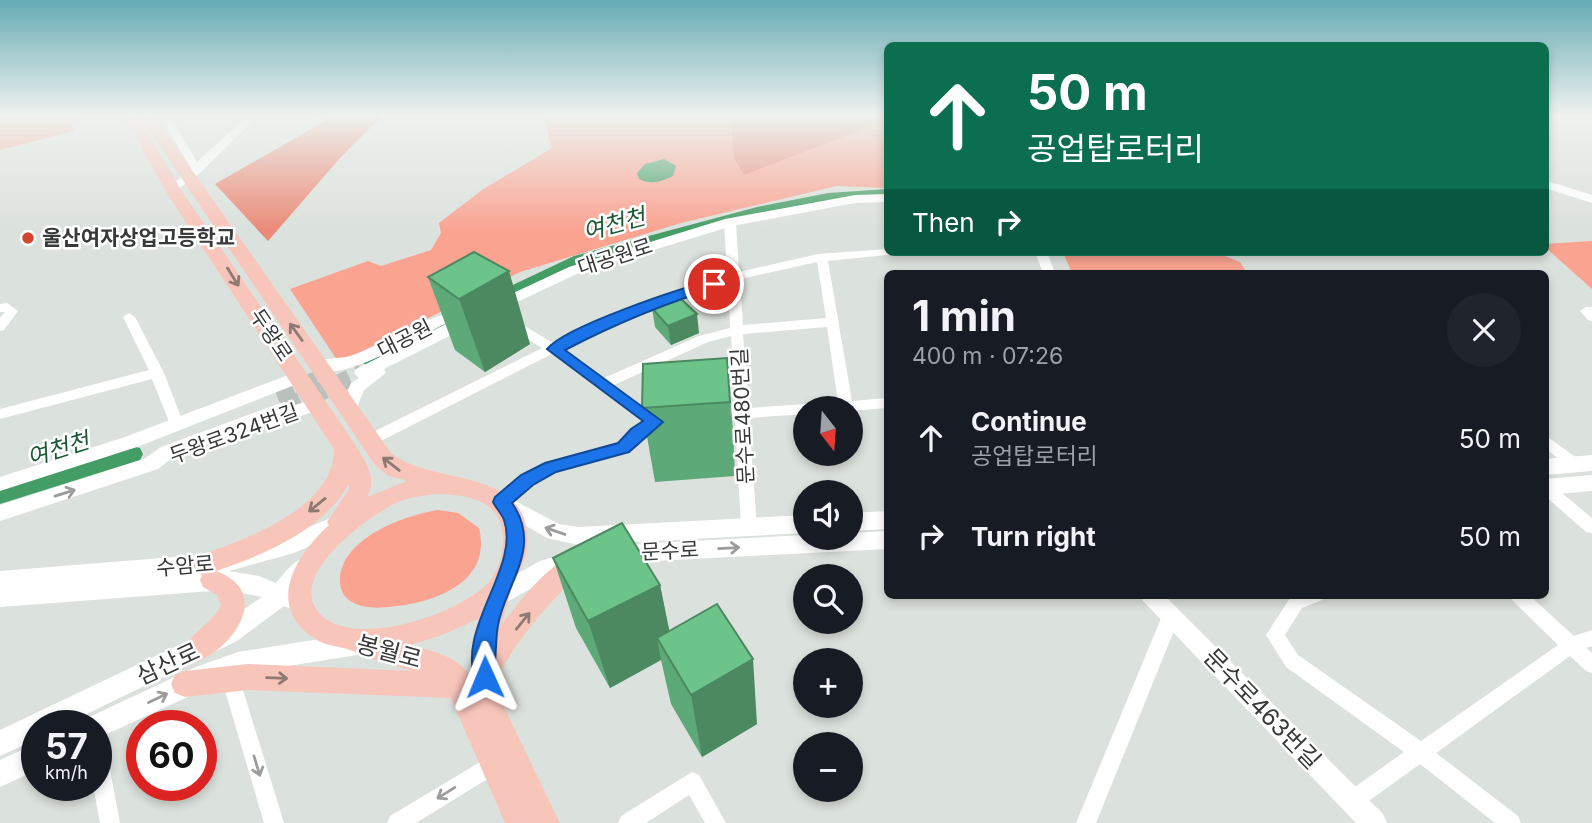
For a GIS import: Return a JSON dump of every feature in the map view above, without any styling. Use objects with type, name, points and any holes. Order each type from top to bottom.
[{"type":"main road","name":"두왕로","points":[[155,154],[173,190],[360,472],[362,483],[355,500],[315,554]]},
{"type":"main road","points":[[179,154],[194,173],[200,196],[387,465],[424,479],[483,491],[501,502],[513,519],[515,553],[501,589],[467,614],[433,628],[368,642]]},
{"type":"main road","points":[[195,651],[222,627],[233,609],[234,600],[228,588],[207,573],[313,509],[336,486],[341,477],[346,458],[345,447]]},
{"type":"main road","points":[[1549,467],[1584,464]]},
{"type":"main road","points":[[1549,487],[1592,483]]},
{"type":"main road","points":[[292,601],[315,554],[336,531],[361,512],[404,491],[454,485]]},
{"type":"main road","name":"문수로","points":[[501,502],[544,527],[566,534],[597,536],[793,525]]},
{"type":"main road","name":"수암로","points":[[0,597],[207,573],[336,526],[361,512]]},
{"type":"main road","points":[[863,521],[884,520]]},
{"type":"main road","name":"문수로","points":[[501,589],[548,568],[594,556],[884,540]]},
{"type":"main road","points":[[185,684],[230,677],[474,684],[560,575],[594,556]]},
{"type":"main road","name":"수암로","points":[[0,581],[207,573],[292,601]]},
{"type":"main road","name":"봉월로","points":[[501,589],[484,641],[474,684],[520,823]]},
{"type":"main road","name":"봉월로","points":[[292,601],[313,625],[327,633],[368,642],[435,664],[474,684]]},
{"type":"main road","name":"삼산로","points":[[0,743],[195,651],[292,601]]},
{"type":"main road","name":"삼산로","points":[[112,719],[185,684],[238,663],[368,642]]},
{"type":"main road","points":[[494,744],[545,823]]},
{"type":"main road","points":[[0,774],[21,764]]},
{"type":"street","points":[[185,154],[194,173]]},
{"type":"street","points":[[173,190],[213,154]]},
{"type":"street","points":[[1549,185],[1592,199]]},
{"type":"street","name":"대공원로","points":[[487,311],[574,270],[730,222],[855,199],[884,198]]},
{"type":"street","name":"문수로480번길","points":[[730,222],[749,527]]},
{"type":"street","points":[[370,440],[603,324],[659,302],[776,266],[822,258],[884,252]]},
{"type":"street","points":[[822,258],[844,396]]},
{"type":"street","points":[[0,327],[10,314],[5,308]]},
{"type":"street","points":[[357,370],[444,316],[487,311],[554,349],[655,422]]},
{"type":"street","points":[[320,366],[357,370],[469,325],[487,311]]},
{"type":"street","points":[[1592,311],[1586,311],[1592,317]]},
{"type":"street","points":[[129,317],[157,373],[177,425]]},
{"type":"street","points":[[602,385],[704,339],[738,330],[832,322]]},
{"type":"street","points":[[349,408],[357,370]]},
{"type":"street","points":[[0,414],[157,373]]},
{"type":"street","points":[[0,484],[111,449],[299,377]]},
{"type":"street","name":"두왕로324번길","points":[[111,449],[136,449],[280,402],[167,452],[151,464]]},
{"type":"street","points":[[863,404],[884,403]]},
{"type":"street","name":"두왕로324번길","points":[[0,513],[151,464],[317,404]]},
{"type":"street","points":[[706,417],[793,410]]},
{"type":"street","points":[[501,502],[527,480],[551,467],[623,448],[637,433],[655,422],[680,419]]},
{"type":"street","points":[[1549,442],[1584,464]]},
{"type":"street","points":[[1549,490],[1592,527]]},
{"type":"street","points":[[1086,823],[1171,616],[1142,599]]},
{"type":"street","name":"문수로463번길","points":[[1154,599],[1374,823]]},
{"type":"street","points":[[1306,599],[1296,603],[1275,635],[1292,661],[1420,752],[1511,823]]},
{"type":"street","points":[[1522,599],[1592,664]]},
{"type":"street","points":[[1352,801],[1572,645],[1592,638]]},
{"type":"street","points":[[230,677],[274,823]]},
{"type":"street","points":[[397,823],[494,744]]},
{"type":"street","points":[[628,823],[692,782],[716,823]]},
{"type":"street","points":[[106,801],[110,823]]},
{"type":"shaded area","points":[[267,154],[344,154],[268,241],[215,184]]},
{"type":"shaded area","points":[[541,154],[884,154],[884,188],[837,186],[681,223],[520,272],[339,363],[290,289],[368,261],[381,266],[431,250],[441,233],[439,223],[482,190]]},
{"type":"shaded area","points":[[734,154],[798,154],[744,175]]},
{"type":"shaded area","points":[[664,159],[676,166],[673,176],[656,182],[639,179],[637,173],[645,164]]},
{"type":"shaded area","points":[[1592,241],[1592,289],[1549,251],[1549,244]]},
{"type":"shaded area","points":[[1064,256],[1225,256],[1240,262],[1245,270],[1071,270]]},
{"type":"shaded area","points":[[438,510],[458,513],[479,528],[481,545],[478,560],[472,572],[462,582],[436,597],[405,605],[371,607],[358,605],[346,598],[340,580],[343,565],[351,552],[377,531],[393,523]]},
{"type":"building","points":[[474,252],[509,271],[459,299],[428,277]]},
{"type":"building","points":[[680,298],[697,314],[668,326],[652,308]]},
{"type":"building","points":[[727,358],[730,402],[642,408],[643,364]]},
{"type":"building","points":[[622,523],[660,585],[588,621],[553,558]]},
{"type":"building","points":[[717,604],[753,659],[691,695],[657,638]]},
{"type":"waterway","name":"여천천","points":[[372,360],[580,260],[757,212],[828,198],[884,194]]},
{"type":"waterway","name":"여천천","points":[[0,495],[132,454]]},
{"type":"tunnel","points":[[284,408],[362,373]]},
{"type":"tunnel","points":[[277,396],[317,380]]},
{"type":"place","name":"울산여자상업고등학교","points":[[28,238]]},
{"type":"route","points":[[485,677],[484,641],[488,623],[515,553],[513,519],[501,502],[527,480],[551,467],[623,448],[637,433],[655,422],[554,349],[603,324],[670,297],[714,284]]}]
